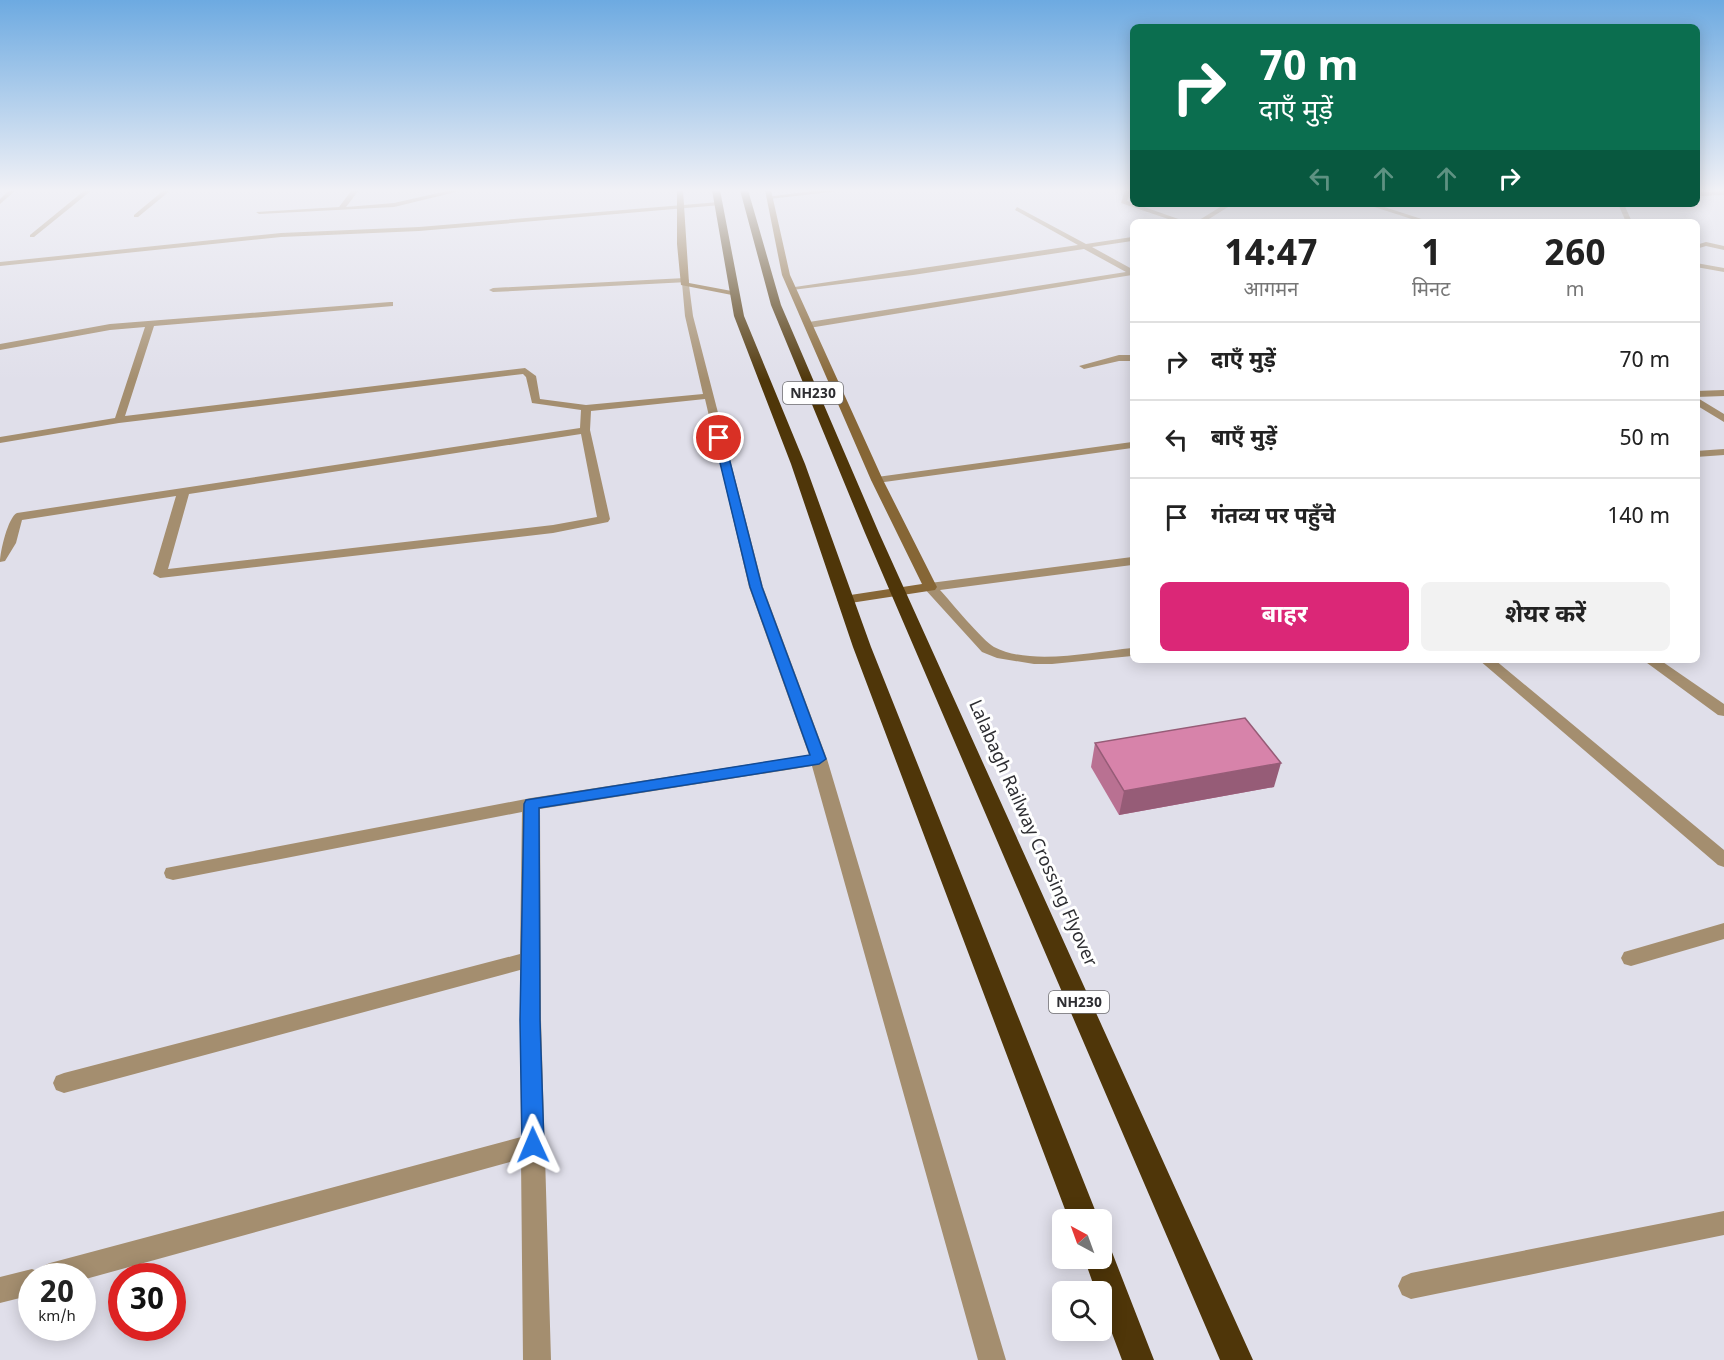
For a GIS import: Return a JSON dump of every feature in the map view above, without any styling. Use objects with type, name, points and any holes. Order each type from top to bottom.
[{"type":"highway","name":"NH230","points":[[727,253],[739,316],[798,464],[844,600],[1079,1209]]},
{"type":"highway","name":"NH230","points":[[761,253],[776,305],[897,591]]},
{"type":"highway","name":"Lalabagh Railway Crossing Flyover","points":[[897,591],[1237,1360]]},
{"type":"highway","points":[[1103,1269],[1138,1360]]},
{"type":"street","points":[[0,264],[102,253]]},
{"type":"street","points":[[682,253],[689,316],[756,587],[819,759],[992,1360]]},
{"type":"street","points":[[781,253],[786,275],[877,480],[930,587],[987,649],[1002,655],[1052,660],[1130,652]]},
{"type":"street","points":[[792,288],[1040,253]]},
{"type":"street","points":[[1099,253],[1130,271]]},
{"type":"street","points":[[1700,266],[1724,270]]},
{"type":"street","points":[[809,325],[1130,272]]},
{"type":"street","points":[[768,280],[786,275]]},
{"type":"street","points":[[493,290],[685,283],[734,294]]},
{"type":"street","points":[[0,347],[110,327],[390,304]]},
{"type":"street","points":[[119,420],[150,324]]},
{"type":"street","points":[[1084,366],[1119,358],[1130,358]]},
{"type":"street","points":[[0,440],[119,420],[525,372],[531,376],[536,401],[586,408],[709,396]]},
{"type":"street","points":[[1700,394],[1724,393]]},
{"type":"street","points":[[1700,403],[1724,419]]},
{"type":"street","points":[[184,490],[160,574],[553,529],[604,519],[585,430],[586,408]]},
{"type":"street","points":[[0,558],[10,543],[17,517],[585,430]]},
{"type":"street","points":[[877,480],[1130,445]]},
{"type":"street","points":[[1700,454],[1724,452]]},
{"type":"street","points":[[844,600],[897,591],[1130,561]]},
{"type":"street","points":[[1490,663],[1724,860]]},
{"type":"street","points":[[1654,663],[1724,711]]},
{"type":"street","points":[[173,873],[531,804],[819,759]]},
{"type":"street","points":[[531,804],[530,1020],[537,1360]]},
{"type":"street","points":[[1631,958],[1724,931]]},
{"type":"street","points":[[64,1083],[532,959]]},
{"type":"street","points":[[96,1264],[533,1145]]},
{"type":"street","points":[[1411,1286],[1724,1223]]},
{"type":"street","points":[[0,1290],[18,1285]]},
{"type":"building","points":[[1245,718],[1281,763],[1124,791],[1095,743]]},
{"type":"route","points":[[533,1145],[530,1020],[531,804],[819,759],[756,587],[719,438]]}]
